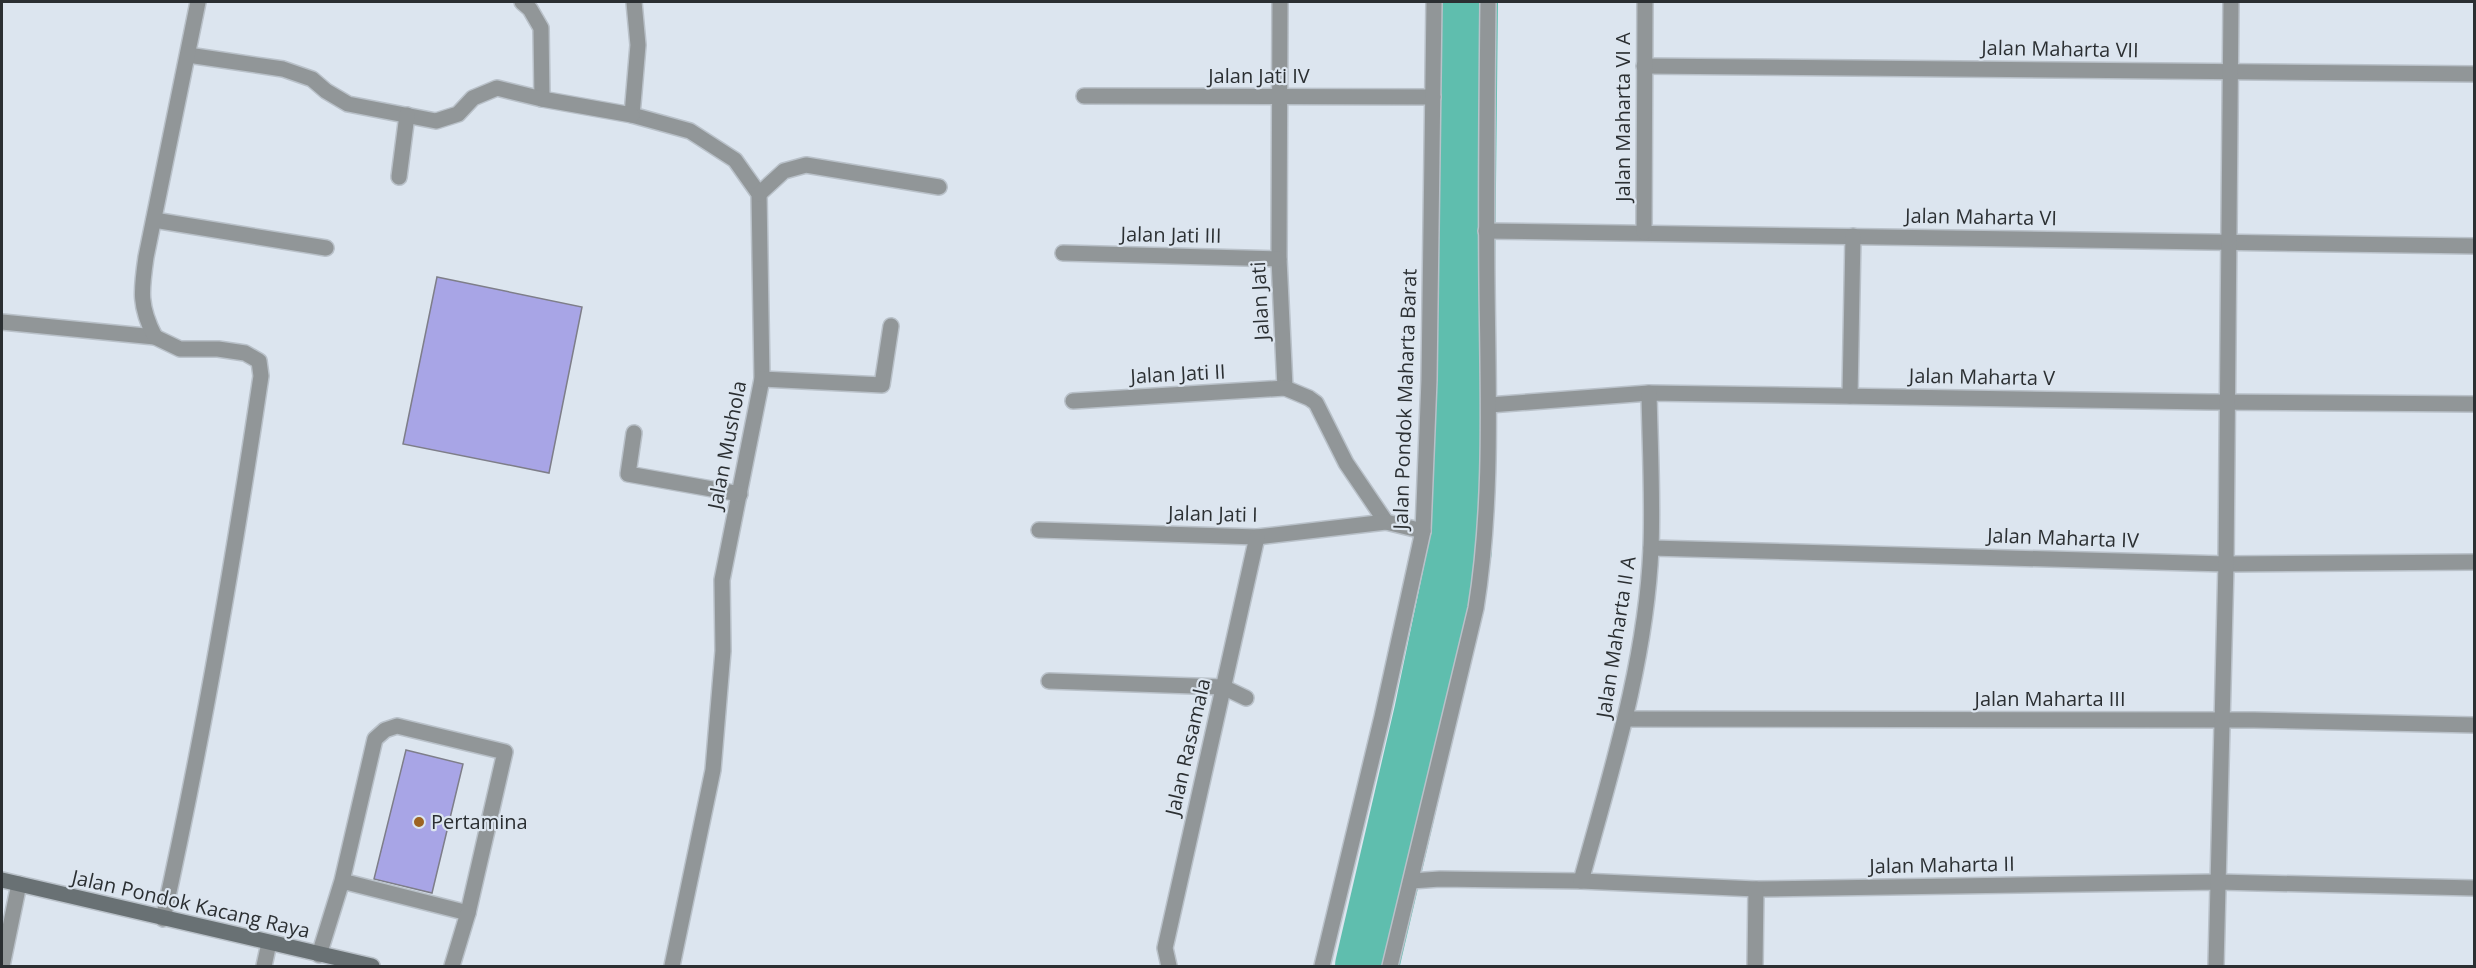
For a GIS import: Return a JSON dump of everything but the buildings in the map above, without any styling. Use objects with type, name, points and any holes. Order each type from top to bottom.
[{"type":"main road","name":"Jalan Pondok Kacang Raya","points":[[2,880],[372,966]]},
{"type":"street","points":[[156,337],[147,321],[141,299],[154,220],[198,2]]},
{"type":"street","points":[[522,2],[530,9],[541,28],[542,99]]},
{"type":"street","points":[[632,115],[638,45],[634,2]]},
{"type":"street","name":"Jalan Jati","points":[[1280,2],[1279,259],[1285,388]]},
{"type":"street","name":"Jalan Pondok Maharta Barat","points":[[1322,966],[1382,717],[1423,531],[1430,369],[1434,2]]},
{"type":"street","points":[[1390,966],[1480,579],[1489,405],[1486,231],[1488,2]]},
{"type":"street","name":"Jalan Maharta VI A","points":[[1644,232],[1645,2]]},
{"type":"street","points":[[2216,966],[2226,564],[2231,2]]},
{"type":"street","points":[[188,55],[283,69],[312,79],[326,91],[348,104],[436,121],[458,114],[473,98],[497,87],[542,99],[632,115],[690,131],[735,160],[759,194],[784,171],[806,165],[939,187]]},
{"type":"street","name":"Jalan Maharta VII","points":[[1644,66],[2475,74]]},
{"type":"street","name":"Jalan Jati IV","points":[[1084,96],[1433,97]]},
{"type":"street","points":[[399,177],[407,115]]},
{"type":"street","name":"Jalan Mushola","points":[[672,966],[713,770],[723,651],[722,580],[762,379],[759,194]]},
{"type":"street","points":[[154,220],[326,248]]},
{"type":"street","name":"Jalan Maharta VI","points":[[1486,231],[2475,246]]},
{"type":"street","points":[[1850,396],[1853,236]]},
{"type":"street","name":"Jalan Jati III","points":[[1063,253],[1279,259]]},
{"type":"street","points":[[2,322],[156,337],[180,349],[218,349],[245,353],[258,361],[261,376],[216,663],[163,919]]},
{"type":"street","points":[[762,379],[882,385],[891,326]]},
{"type":"street","points":[[1285,388],[1316,403],[1346,463],[1386,522],[1423,531]]},
{"type":"street","name":"Jalan Jati II","points":[[1073,401],[1285,388]]},
{"type":"street","name":"Jalan Maharta V","points":[[1489,405],[1649,393],[2475,404]]},
{"type":"street","name":"Jalan Maharta II A","points":[[1581,881],[1626,719],[1642,625],[1650,548],[1649,393]]},
{"type":"street","points":[[634,432],[628,474],[740,494]]},
{"type":"street","name":"Jalan Jati I","points":[[1039,530],[1257,537],[1386,522]]},
{"type":"street","name":"Jalan Rasamala","points":[[1169,966],[1165,948],[1257,537]]},
{"type":"street","name":"Jalan Maharta IV","points":[[1650,548],[2226,564],[2475,562]]},
{"type":"street","points":[[1049,681],[1223,687],[1246,698]]},
{"type":"street","name":"Jalan Maharta III","points":[[1626,719],[2222,720],[2475,725]]},
{"type":"street","points":[[319,955],[342,881],[375,739],[385,730],[397,726],[505,752],[468,913],[452,966]]},
{"type":"street","name":"Jalan Maharta II","points":[[1411,881],[1440,879],[1581,881],[1756,889],[2218,882],[2475,888]]},
{"type":"street","points":[[342,881],[468,913]]},
{"type":"street","points":[[2,966],[19,884]]},
{"type":"street","points":[[1755,966],[1756,889]]},
{"type":"street","points":[[264,966],[269,943]]},
{"type":"waterway","points":[[1367,966],[1426,713],[1460,550],[1466,2]]},
{"type":"place","name":"Pertamina","points":[[419,822]]}]
